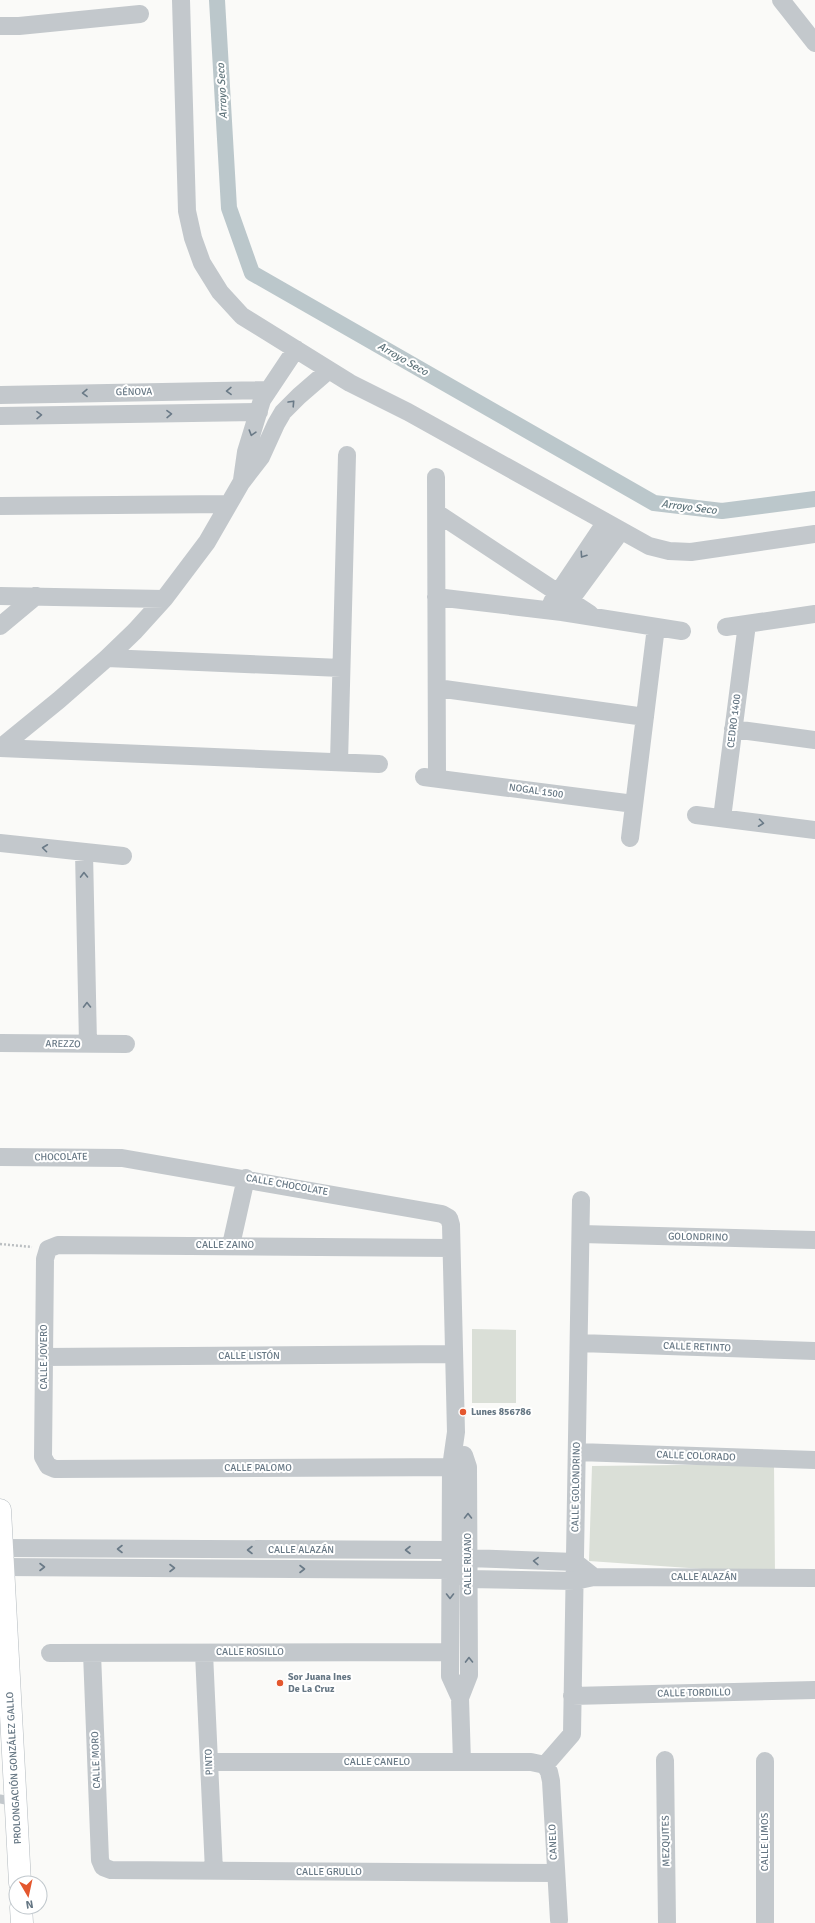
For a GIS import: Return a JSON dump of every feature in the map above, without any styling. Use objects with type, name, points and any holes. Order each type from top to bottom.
[{"type":"street","points":[[182,0],[188,211],[193,238],[206,269],[220,292],[242,316],[329,370],[408,412],[648,546],[669,551],[684,552],[815,534]]},
{"type":"street","points":[[781,0],[815,43]]},
{"type":"street","points":[[0,26],[19,26],[140,14]]},
{"type":"street","points":[[241,483],[246,452],[262,400],[296,349]]},
{"type":"street","points":[[0,748],[59,700],[107,658],[135,631],[164,599],[207,542],[241,483],[261,457],[276,424],[284,412],[299,396],[329,370]]},
{"type":"street","name":"GÉNOVA","points":[[0,395],[268,390]]},
{"type":"street","points":[[116,392],[116,414]]},
{"type":"street","points":[[0,416],[259,412]]},
{"type":"street","points":[[339,762],[347,455]]},
{"type":"street","name":"NOGAL 1500","points":[[436,477],[437,688],[430,777],[634,804]]},
{"type":"street","points":[[0,506],[229,504]]},
{"type":"street","points":[[436,513],[559,604],[596,618],[682,631]]},
{"type":"street","points":[[559,604],[605,523]]},
{"type":"street","points":[[559,604],[621,531]]},
{"type":"street","points":[[0,596],[164,599]]},
{"type":"street","points":[[0,626],[36,596]]},
{"type":"street","points":[[436,597],[559,604]]},
{"type":"street","points":[[726,627],[815,614]]},
{"type":"street","name":"CEDRO 1400","points":[[722,818],[747,624]]},
{"type":"street","points":[[630,838],[656,627]]},
{"type":"street","points":[[107,658],[341,668]]},
{"type":"street","points":[[437,688],[645,717]]},
{"type":"street","points":[[733,729],[815,740]]},
{"type":"street","points":[[0,748],[379,764]]},
{"type":"street","points":[[696,815],[815,830]]},
{"type":"street","points":[[0,843],[122,856]]},
{"type":"street","points":[[84,852],[88,1044]]},
{"type":"street","name":"AREZZO","points":[[0,1043],[126,1044]]},
{"type":"street","name":"CHOCOLATE","points":[[0,1157],[122,1158]]},
{"type":"street","name":"CALLE CHOCOLATE","points":[[122,1158],[246,1178],[442,1214],[449,1218]]},
{"type":"street","points":[[231,1245],[246,1178]]},
{"type":"street","name":"CALLE GOLONDRINO","points":[[545,1765],[572,1734],[581,1200]]},
{"type":"street","name":"CALLE RUANO","points":[[449,1218],[452,1248],[456,1432],[468,1558],[469,1675],[460,1698]]},
{"type":"street","name":"GOLONDRINO","points":[[581,1234],[815,1240]]},
{"type":"street","name":"CALLE ZAINO","points":[[48,1248],[58,1245],[231,1245],[452,1248]]},
{"type":"street","name":"CALLE JOVERO","points":[[48,1248],[45,1258],[43,1457],[48,1466]]},
{"type":"street","name":"CALLE RETINTO","points":[[579,1343],[815,1351]]},
{"type":"street","name":"CALLE LISTÓN","points":[[44,1357],[454,1354]]},
{"type":"street","name":"CALLE COLORADO","points":[[577,1452],[815,1460]]},
{"type":"street","name":"CALLE PALOMO","points":[[48,1466],[55,1469],[460,1467]]},
{"type":"street","name":"CALLE RUANO","points":[[460,1467],[450,1550],[450,1676],[460,1698],[462,1762]]},
{"type":"street","name":"PROLONGACIÓN GONZÁLEZ GALLO","points":[[0,1510],[3,1558],[8,1801],[19,1875]]},
{"type":"street","name":"CALLE ALAZÁN","points":[[3,1558],[450,1550],[468,1558],[575,1562]]},
{"type":"street","name":"CALLE ALAZÁN","points":[[3,1558],[450,1570],[468,1579],[575,1581],[594,1577],[815,1578]]},
{"type":"street","points":[[575,1562],[594,1577]]},
{"type":"street","name":"PINTO","points":[[204,1652],[214,1871]]},
{"type":"street","name":"CALLE ROSILLO","points":[[50,1653],[450,1652]]},
{"type":"street","name":"CALLE MORO","points":[[92,1653],[100,1860],[104,1867]]},
{"type":"street","name":"CALLE TORDILLO","points":[[572,1696],[815,1690]]},
{"type":"street","name":"MEZQUITES","points":[[665,1760],[667,1923]]},
{"type":"street","name":"CALLE LIMOS","points":[[765,1761],[765,1923]]},
{"type":"street","name":"CALLE CANELO","points":[[209,1762],[531,1762],[545,1765]]},
{"type":"street","name":"CANELO","points":[[545,1765],[549,1772],[551,1781],[555,1873],[559,1920]]},
{"type":"street","name":"CALLE GRULLO","points":[[104,1867],[111,1870],[555,1873]]},
{"type":"path","points":[[0,1244],[48,1248]]},
{"type":"shaded area","points":[[472,1329],[516,1330],[516,1403],[472,1403]]},
{"type":"shaded area","points":[[774,1464],[775,1574],[589,1561],[592,1466]]},
{"type":"waterway","name":"Arroyo Seco","points":[[217,0],[229,208],[252,273],[654,503],[722,511],[815,499]]},
{"type":"place","name":"Lunes 856786","points":[[463,1412]]},
{"type":"place","name":"Sor Juana Ines De La Cruz","points":[[280,1683]]}]
